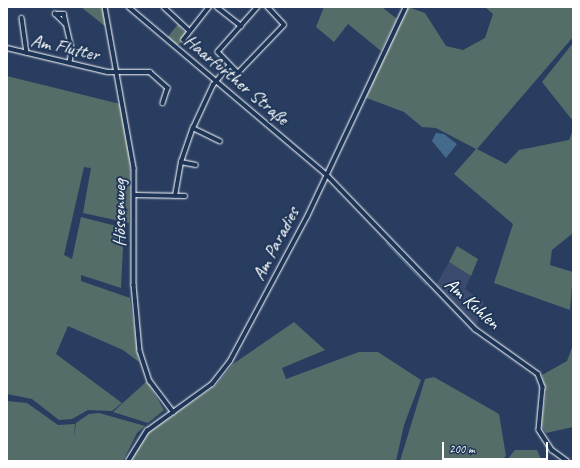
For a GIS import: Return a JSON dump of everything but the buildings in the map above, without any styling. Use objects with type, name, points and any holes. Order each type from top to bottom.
[{"type":"street","name":"Hössenweg","points":[[105,7],[130,130],[134,195],[134,285],[140,350],[150,381],[173,412]]},
{"type":"street","name":"Haarfurther Straße","points":[[129,7],[325,174]]},
{"type":"street","points":[[164,7],[189,30]]},
{"type":"street","points":[[183,40],[189,30],[209,7]]},
{"type":"street","points":[[217,7],[241,26]]},
{"type":"street","points":[[258,7],[218,52],[238,73],[243,72],[283,28],[283,21],[267,7]]},
{"type":"street","name":"Am Paradies","points":[[128,461],[140,438],[212,384],[230,362],[325,174],[406,7]]},
{"type":"street","points":[[22,18],[27,53]]},
{"type":"street","points":[[65,24],[72,50],[70,63]]},
{"type":"street","name":"Am Flutter","points":[[7,48],[118,73],[152,72],[168,88],[163,103]]},
{"type":"street","points":[[175,196],[181,162],[193,128],[216,82],[230,66]]},
{"type":"street","points":[[193,128],[220,141]]},
{"type":"street","points":[[181,162],[196,165]]},
{"type":"street","name":"Am Kuhlen","points":[[325,174],[474,329],[538,374],[544,387],[539,430],[552,450],[567,461]]},
{"type":"street","points":[[134,195],[185,196]]},
{"type":"shaded area","points":[[436,133],[444,134],[457,144],[446,158],[432,141]]},
{"type":"shaded area","points":[[449,262],[471,276],[465,289],[484,302],[476,327],[435,287]]},
{"type":"green space","points":[[81,7],[102,7],[106,27]]},
{"type":"green space","points":[[324,7],[382,7],[397,19],[381,51],[348,24],[334,42],[316,27]]},
{"type":"green space","points":[[408,7],[425,13],[446,46],[463,50],[485,38],[493,14],[485,7],[573,7],[573,37],[477,149],[506,164],[519,150],[569,140],[573,130],[573,233],[552,250],[550,265],[573,272],[570,310],[494,283],[513,224],[454,174],[476,149],[436,128],[422,127],[404,112],[364,97]]},
{"type":"green space","points":[[178,24],[187,35],[177,46],[167,38]]},
{"type":"green space","points":[[573,43],[573,121],[542,82]]},
{"type":"green space","points":[[7,76],[120,104],[130,154],[129,223],[83,213],[91,168],[84,167],[64,255],[72,259],[81,217],[124,228],[121,288],[81,275],[81,281],[130,298],[139,362],[123,350],[68,326],[56,354],[122,403],[112,411],[88,410],[72,419],[59,420],[32,399],[7,394]]},
{"type":"green space","points":[[457,246],[478,259],[471,276],[449,262]]},
{"type":"green space","points":[[294,322],[325,350],[282,368],[286,379],[359,352],[378,352],[421,380],[404,425],[396,461],[130,461],[149,432],[216,385],[233,364]]},
{"type":"green space","points":[[573,345],[573,427],[546,433],[541,426],[546,392],[542,375],[567,361]]},
{"type":"green space","points":[[434,377],[499,414],[506,456],[501,461],[400,461],[425,379]]},
{"type":"green space","points":[[147,381],[164,410],[148,423],[113,412]]},
{"type":"green space","points":[[7,401],[27,403],[58,425],[75,424],[74,438],[76,423],[89,414],[99,413],[145,426],[137,433],[123,461],[7,461]]},
{"type":"green space","points":[[515,450],[537,450],[542,461],[506,461]]},
{"type":"waterway","points":[[386,243],[425,284]]}]
